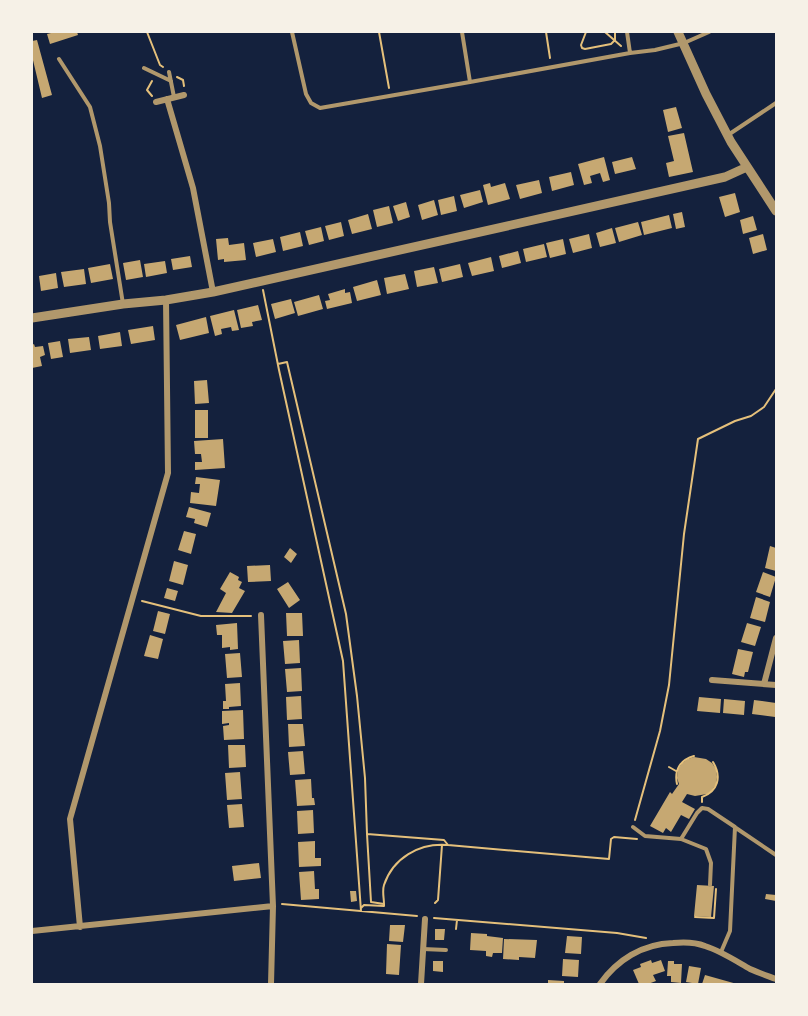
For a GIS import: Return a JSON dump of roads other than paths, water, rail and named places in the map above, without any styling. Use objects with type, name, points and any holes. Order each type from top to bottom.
[{"type":"street","points":[[678,32],[728,136],[777,210]]},
{"type":"street","points":[[156,102],[184,95]]},
{"type":"street","points":[[171,98],[193,188],[213,292]]},
{"type":"street","points":[[32,318],[213,292],[725,177],[747,167]]},
{"type":"street","points":[[80,927],[70,819],[168,473],[166,300]]},
{"type":"street","points":[[261,615],[273,906],[272,984]]},
{"type":"street","points":[[764,684],[777,638]]},
{"type":"street","points":[[712,680],[777,685]]},
{"type":"street","points":[[32,931],[273,906]]},
{"type":"street","points":[[422,984],[425,920]]},
{"type":"street","points":[[600,984],[615,966],[628,956],[662,943],[684,942],[704,945],[753,970],[777,978]]},
{"type":"lane","points":[[292,32],[306,94],[311,103],[320,108],[684,43],[709,32]]},
{"type":"lane","points":[[462,32],[470,82]]},
{"type":"lane","points":[[627,32],[630,53]]},
{"type":"lane","points":[[59,58],[90,107],[100,146],[123,304]]},
{"type":"lane","points":[[144,68],[171,81]]},
{"type":"lane","points":[[169,72],[171,98]]},
{"type":"lane","points":[[728,136],[777,103]]},
{"type":"lane","points":[[681,838],[697,813],[702,808],[708,809],[777,855]]},
{"type":"lane","points":[[633,827],[645,836],[681,838],[706,849],[711,862],[710,885]]},
{"type":"lane","points":[[721,953],[730,932],[735,827]]},
{"type":"lane","points":[[423,949],[446,950]]}]
